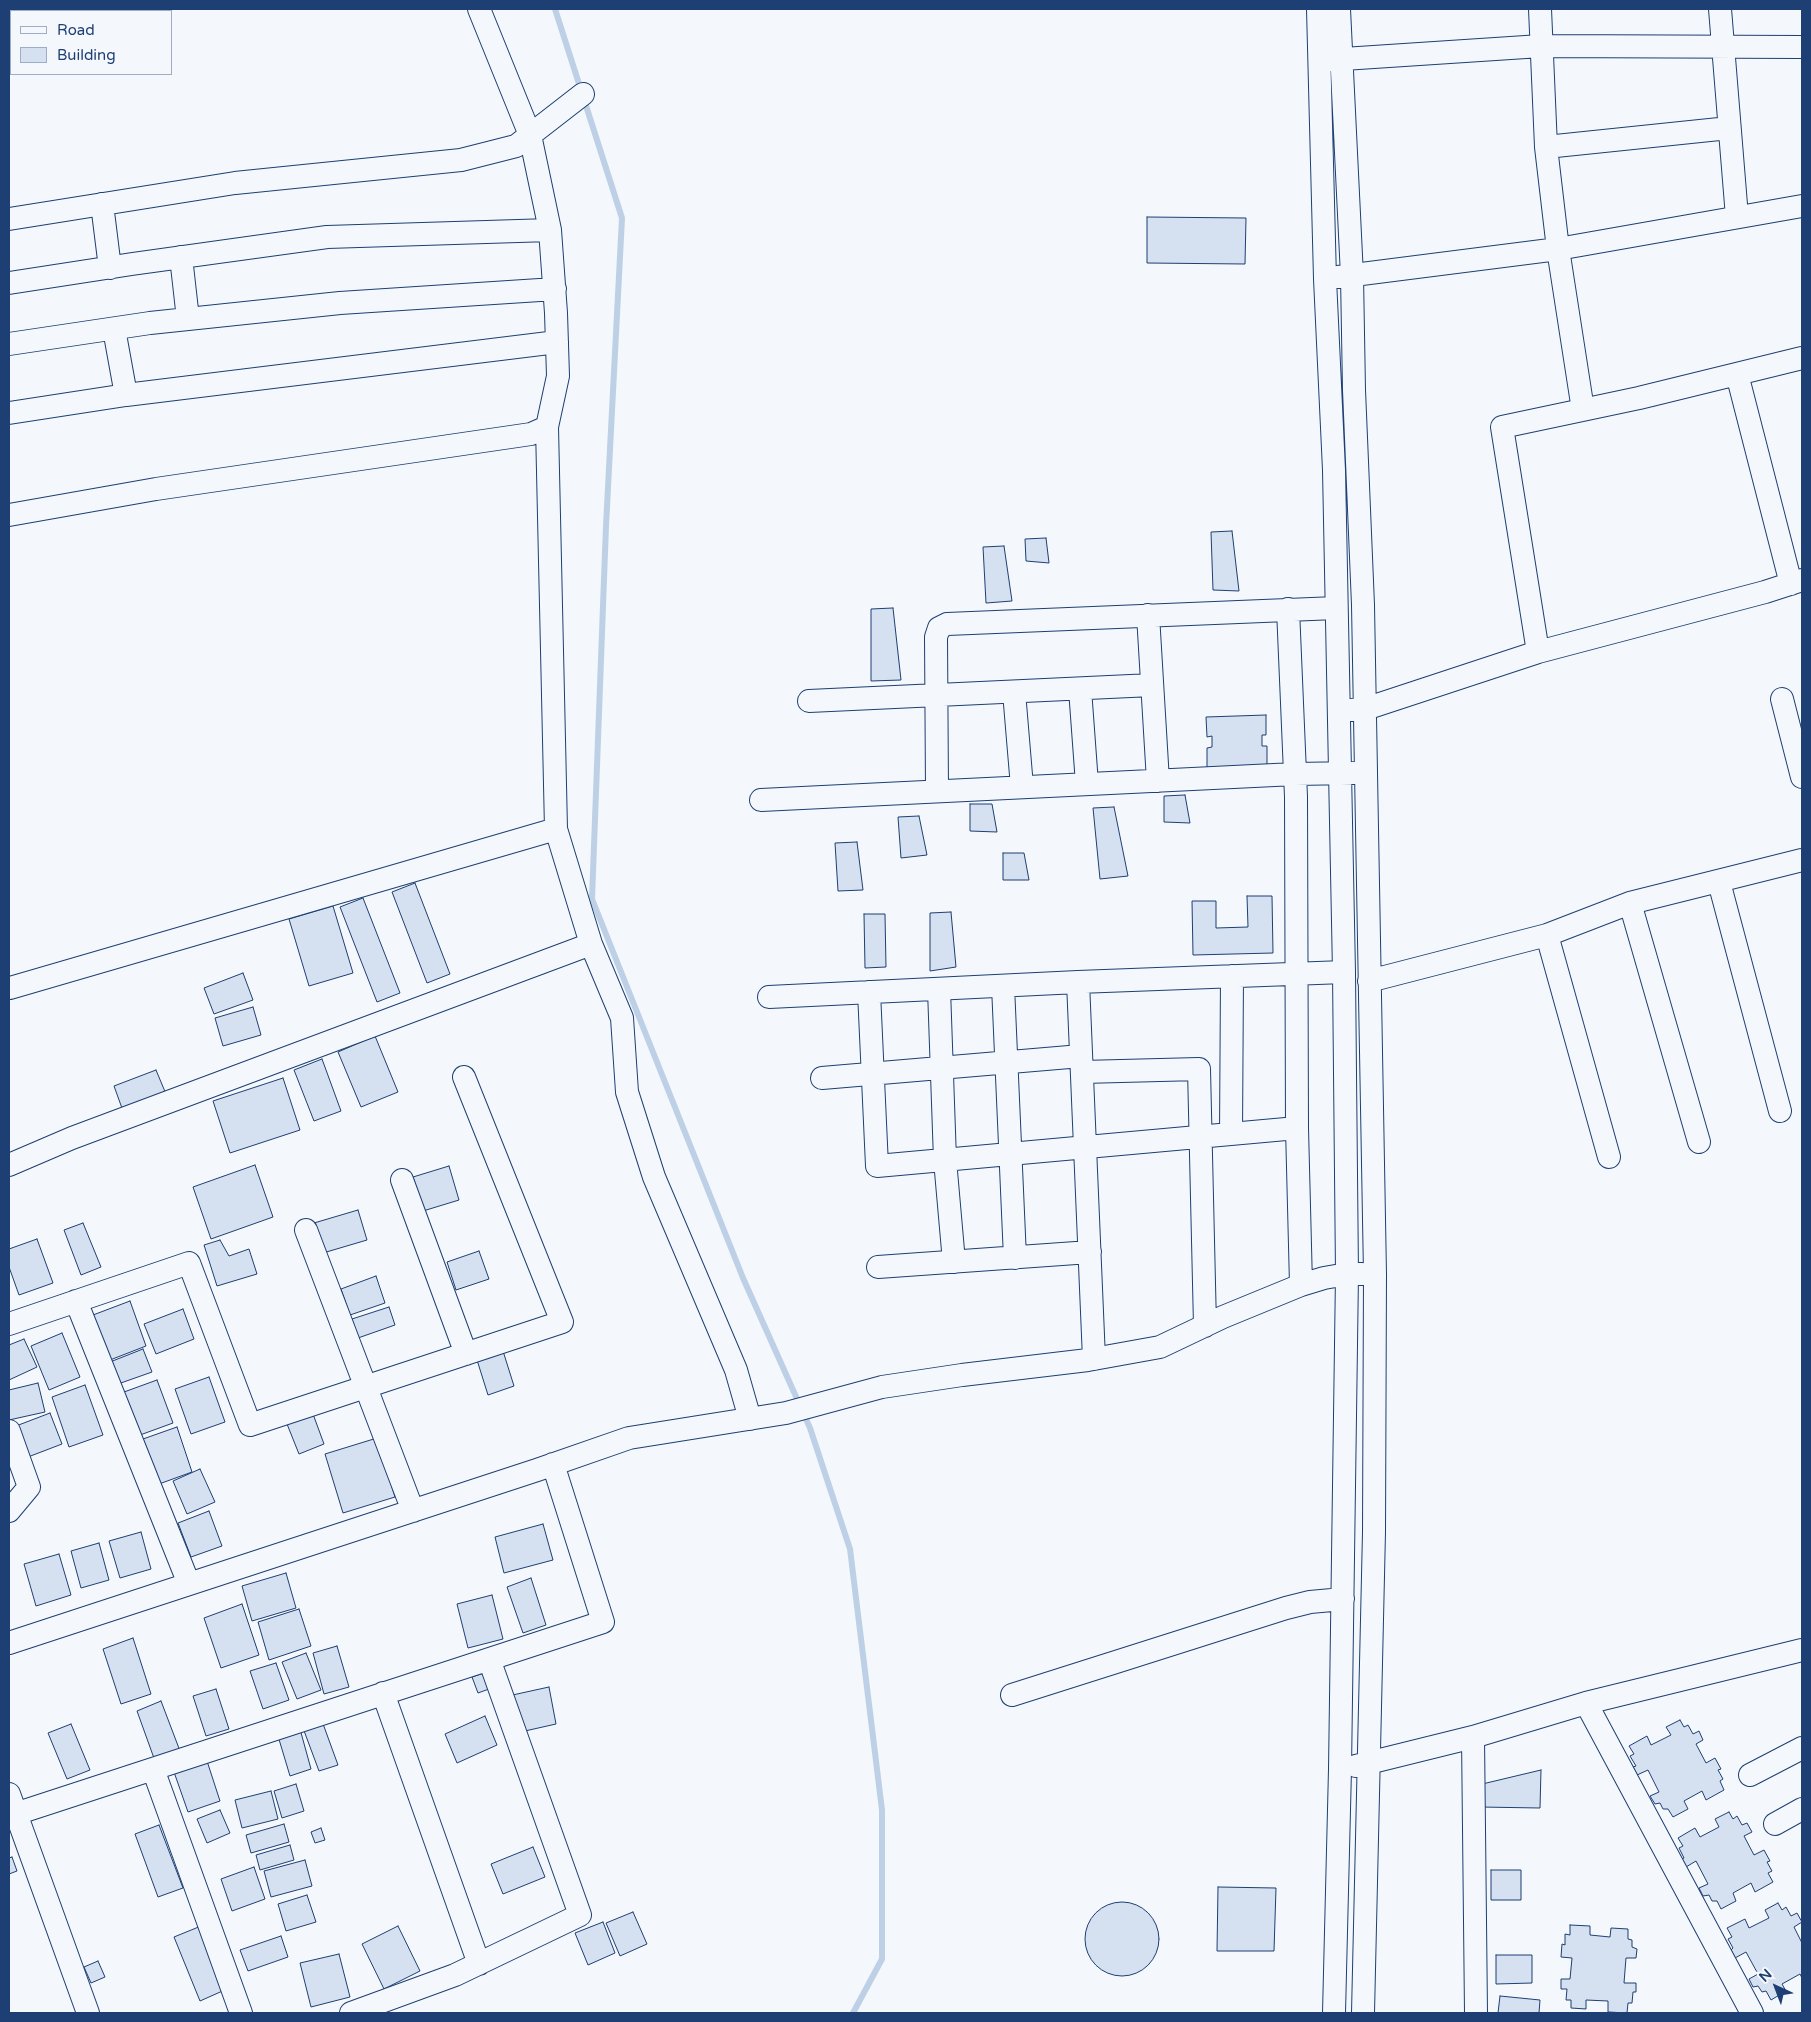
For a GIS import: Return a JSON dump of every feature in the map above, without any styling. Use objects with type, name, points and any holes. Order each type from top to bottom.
[{"type":"street","points":[[479,9],[530,135],[550,230],[558,376],[548,427],[556,828],[591,944],[622,1018],[627,1092],[654,1178],[736,1370],[750,1419]]},
{"type":"street","points":[[1318,9],[1325,279],[1334,470],[1344,972],[1347,1274],[1343,1599],[1334,2013]]},
{"type":"street","points":[[1339,9],[1343,59],[1352,276],[1354,390],[1363,605],[1375,1274],[1374,1532],[1363,2013]]},
{"type":"street","points":[[1540,9],[1546,146],[1558,249],[1583,410]]},
{"type":"street","points":[[1720,9],[1737,217]]},
{"type":"street","points":[[1319,61],[1541,46],[1802,47]]},
{"type":"street","points":[[9,219],[235,183],[461,160],[516,146],[583,94]]},
{"type":"street","points":[[1546,146],[1729,128]]},
{"type":"street","points":[[102,204],[110,268]]},
{"type":"street","points":[[1325,279],[1558,249],[1802,206]]},
{"type":"street","points":[[9,283],[327,237],[550,230]]},
{"type":"street","points":[[180,257],[188,320]]},
{"type":"street","points":[[9,344],[114,329],[340,303],[554,289]]},
{"type":"street","points":[[114,329],[126,395]]},
{"type":"street","points":[[9,413],[126,395],[557,342]]},
{"type":"street","points":[[1538,652],[1502,427],[1583,410],[1802,358]]},
{"type":"street","points":[[1339,710],[1364,709],[1538,652],[1796,582],[1736,374]]},
{"type":"street","points":[[9,515],[156,489],[531,434],[548,427]]},
{"type":"street","points":[[937,791],[936,637],[939,628],[947,624],[1336,608]]},
{"type":"street","points":[[1288,609],[1295,774],[1296,1128],[1301,1285]]},
{"type":"street","points":[[1148,615],[1158,781]]},
{"type":"street","points":[[809,701],[1152,685]]},
{"type":"street","points":[[1080,688],[1087,784]]},
{"type":"street","points":[[1014,692],[1022,787]]},
{"type":"street","points":[[1782,699],[1802,777]]},
{"type":"street","points":[[762,800],[1295,774],[1365,773]]},
{"type":"street","points":[[10,988],[556,828]]},
{"type":"street","points":[[1370,981],[1547,935],[1630,903],[1802,860]]},
{"type":"street","points":[[1718,882],[1780,1110]]},
{"type":"street","points":[[1630,903],[1699,1142]]},
{"type":"street","points":[[1547,935],[1610,1157]]},
{"type":"street","points":[[9,1165],[72,1138],[591,944]]},
{"type":"street","points":[[769,997],[1078,982],[1344,972]]},
{"type":"street","points":[[1231,1134],[1232,976]]},
{"type":"street","points":[[1078,982],[1094,1359]]},
{"type":"street","points":[[1003,986],[1016,1258]]},
{"type":"street","points":[[939,989],[945,1160],[954,1262]]},
{"type":"street","points":[[868,992],[877,1166],[1296,1128]]},
{"type":"street","points":[[822,1078],[1006,1062],[1199,1070],[1205,1326]]},
{"type":"street","points":[[9,1324],[189,1263],[250,1425],[562,1322],[464,1077]]},
{"type":"street","points":[[402,1180],[466,1354]]},
{"type":"street","points":[[306,1230],[413,1511]]},
{"type":"street","points":[[878,1267],[1090,1252]]},
{"type":"street","points":[[9,1643],[413,1511],[629,1438],[786,1413],[864,1390],[962,1375],[1094,1359],[1160,1346],[1301,1285],[1347,1274],[1375,1274]]},
{"type":"street","points":[[76,1302],[188,1584]]},
{"type":"street","points":[[9,1431],[28,1487],[9,1511]]},
{"type":"street","points":[[88,2013],[11,1808],[153,1769],[603,1622],[553,1464]]},
{"type":"street","points":[[1012,1695],[1286,1608],[1310,1602],[1343,1599]]},
{"type":"street","points":[[1340,1769],[1369,1764],[1473,1737],[1586,1703],[1802,1650]]},
{"type":"street","points":[[351,2013],[455,1975],[580,1915],[489,1659]]},
{"type":"street","points":[[383,1694],[479,1964]]},
{"type":"street","points":[[1586,1703],[1752,2013]]},
{"type":"street","points":[[1473,1737],[1476,2013]]},
{"type":"street","points":[[1750,1775],[1802,1748]]},
{"type":"street","points":[[153,1769],[241,2013]]},
{"type":"street","points":[[1775,1824],[1802,1809]]},
{"type":"building","points":[[1147,217],[1246,218],[1245,264],[1147,263]]},
{"type":"building","points":[[1232,531],[1239,591],[1213,590],[1211,532]]},
{"type":"building","points":[[1046,538],[1049,563],[1026,561],[1025,539]]},
{"type":"building","points":[[1004,546],[1012,601],[986,603],[983,547]]},
{"type":"building","points":[[893,608],[901,680],[871,681],[871,609]]},
{"type":"building","points":[[1266,715],[1266,735],[1262,735],[1262,746],[1267,746],[1267,766],[1207,768],[1207,748],[1212,747],[1212,736],[1207,737],[1206,717]]},
{"type":"building","points":[[1185,795],[1190,823],[1164,822],[1164,796]]},
{"type":"building","points":[[970,804],[992,804],[997,832],[970,831]]},
{"type":"building","points":[[1114,807],[1128,876],[1100,879],[1093,808]]},
{"type":"building","points":[[919,816],[927,855],[901,858],[898,817]]},
{"type":"building","points":[[857,842],[863,890],[838,891],[835,843]]},
{"type":"building","points":[[1003,853],[1024,853],[1029,880],[1003,880]]},
{"type":"building","points":[[415,883],[450,974],[427,983],[392,892]]},
{"type":"building","points":[[1247,896],[1272,896],[1273,953],[1193,955],[1192,901],[1216,901],[1216,928],[1248,927]]},
{"type":"building","points":[[363,898],[400,993],[377,1002],[340,907]]},
{"type":"building","points":[[333,906],[353,973],[309,986],[289,919]]},
{"type":"building","points":[[951,912],[956,967],[930,971],[930,913]]},
{"type":"building","points":[[864,914],[885,914],[886,967],[865,968]]},
{"type":"building","points":[[243,973],[253,1000],[214,1014],[204,988]]},
{"type":"building","points":[[253,1007],[261,1035],[223,1046],[215,1018]]},
{"type":"building","points":[[375,1036],[398,1092],[361,1107],[338,1052]]},
{"type":"building","points":[[322,1059],[341,1111],[314,1121],[294,1070]]},
{"type":"building","points":[[156,1070],[166,1094],[123,1111],[114,1086]]},
{"type":"building","points":[[283,1078],[300,1130],[230,1153],[213,1101]]},
{"type":"building","points":[[255,1165],[273,1217],[211,1239],[193,1187]]},
{"type":"building","points":[[449,1166],[459,1200],[423,1211],[413,1177]]},
{"type":"building","points":[[358,1210],[367,1240],[323,1253],[314,1223]]},
{"type":"building","points":[[83,1223],[101,1267],[81,1275],[64,1230]]},
{"type":"building","points":[[37,1239],[53,1283],[19,1295],[9,1267],[9,1249]]},
{"type":"building","points":[[220,1240],[229,1256],[249,1249],[257,1274],[217,1286],[204,1245]]},
{"type":"building","points":[[479,1251],[489,1279],[456,1290],[447,1262]]},
{"type":"building","points":[[376,1276],[385,1303],[350,1315],[341,1289]]},
{"type":"building","points":[[130,1301],[146,1346],[110,1360],[93,1315]]},
{"type":"building","points":[[389,1307],[395,1325],[358,1338],[352,1319]]},
{"type":"building","points":[[183,1309],[194,1339],[156,1354],[144,1324]]},
{"type":"building","points":[[62,1333],[80,1377],[49,1390],[31,1346]]},
{"type":"building","points":[[24,1339],[37,1367],[9,1380],[9,1345]]},
{"type":"building","points":[[143,1349],[152,1372],[118,1384],[110,1362]]},
{"type":"building","points":[[503,1351],[514,1386],[488,1395],[477,1360]]},
{"type":"building","points":[[209,1377],[225,1422],[191,1434],[175,1389]]},
{"type":"building","points":[[157,1380],[173,1423],[140,1435],[124,1392]]},
{"type":"building","points":[[38,1383],[45,1412],[9,1420],[9,1390]]},
{"type":"building","points":[[85,1385],[103,1435],[69,1447],[52,1397]]},
{"type":"building","points":[[50,1413],[62,1444],[28,1457],[16,1426]]},
{"type":"building","points":[[313,1414],[324,1444],[299,1454],[287,1424]]},
{"type":"building","points":[[177,1427],[192,1472],[159,1484],[143,1439]]},
{"type":"building","points":[[377,1438],[395,1497],[343,1513],[325,1454]]},
{"type":"building","points":[[200,1469],[215,1502],[187,1514],[173,1481]]},
{"type":"building","points":[[209,1511],[222,1546],[191,1557],[178,1523]]},
{"type":"building","points":[[543,1524],[553,1560],[504,1573],[495,1537]]},
{"type":"building","points":[[141,1532],[151,1569],[120,1578],[109,1541]]},
{"type":"building","points":[[99,1543],[109,1580],[81,1588],[71,1551]]},
{"type":"building","points":[[59,1554],[71,1595],[36,1606],[24,1564]]},
{"type":"building","points":[[286,1573],[296,1608],[252,1621],[242,1586]]},
{"type":"building","points":[[531,1578],[546,1625],[523,1633],[507,1587]]},
{"type":"building","points":[[492,1595],[503,1639],[468,1648],[457,1604]]},
{"type":"building","points":[[242,1604],[259,1655],[221,1668],[204,1618]]},
{"type":"building","points":[[299,1609],[311,1646],[269,1660],[258,1622]]},
{"type":"building","points":[[133,1638],[151,1694],[121,1704],[103,1649]]},
{"type":"building","points":[[337,1646],[349,1687],[324,1694],[313,1653]]},
{"type":"building","points":[[306,1653],[321,1690],[297,1699],[282,1662]]},
{"type":"building","points":[[276,1663],[289,1700],[263,1709],[250,1671]]},
{"type":"building","points":[[484,1673],[489,1689],[478,1693],[472,1677]]},
{"type":"building","points":[[549,1687],[556,1724],[516,1733],[508,1696]]},
{"type":"building","points":[[216,1689],[229,1729],[206,1736],[193,1696]]},
{"type":"building","points":[[161,1701],[180,1751],[155,1761],[137,1711]]},
{"type":"building","points":[[485,1716],[497,1745],[457,1763],[445,1734]]},
{"type":"building","points":[[1680,1720],[1684,1727],[1688,1725],[1693,1734],[1699,1731],[1703,1740],[1696,1744],[1706,1763],[1715,1758],[1721,1769],[1718,1770],[1723,1779],[1720,1781],[1724,1790],[1706,1800],[1702,1791],[1684,1801],[1688,1809],[1673,1817],[1668,1809],[1663,1809],[1660,1803],[1655,1804],[1650,1796],[1659,1792],[1648,1770],[1637,1775],[1633,1767],[1636,1766],[1630,1756],[1634,1754],[1629,1746],[1647,1736],[1651,1745],[1671,1735],[1666,1727]]},
{"type":"building","points":[[322,1721],[338,1765],[319,1771],[303,1728]]},
{"type":"building","points":[[71,1724],[90,1770],[67,1779],[48,1733]]},
{"type":"building","points":[[300,1729],[311,1769],[290,1776],[278,1736]]},
{"type":"building","points":[[207,1761],[220,1801],[188,1812],[174,1772]]},
{"type":"building","points":[[1541,1770],[1540,1808],[1480,1807],[1478,1785]]},
{"type":"building","points":[[296,1784],[304,1811],[282,1818],[274,1791]]},
{"type":"building","points":[[271,1791],[278,1819],[242,1828],[235,1800]]},
{"type":"building","points":[[220,1810],[230,1833],[207,1843],[197,1819]]},
{"type":"building","points":[[1729,1812],[1733,1819],[1737,1816],[1742,1825],[1747,1823],[1752,1832],[1744,1836],[1754,1855],[1764,1850],[1770,1861],[1767,1862],[1772,1871],[1768,1873],[1773,1882],[1755,1892],[1751,1883],[1733,1893],[1736,1901],[1721,1909],[1717,1901],[1712,1901],[1709,1895],[1703,1896],[1699,1888],[1708,1884],[1696,1861],[1686,1867],[1679,1848],[1683,1846],[1678,1838],[1695,1828],[1700,1837],[1719,1827],[1715,1819]]},
{"type":"building","points":[[284,1824],[289,1842],[251,1853],[246,1835]]},
{"type":"building","points":[[159,1825],[183,1888],[158,1897],[135,1834]]},
{"type":"building","points":[[321,1828],[325,1840],[315,1843],[311,1832]]},
{"type":"building","points":[[290,1845],[294,1860],[260,1870],[256,1855]]},
{"type":"building","points":[[533,1847],[545,1877],[503,1894],[491,1864]]},
{"type":"building","points":[[12,1857],[17,1871],[9,1874],[9,1858]]},
{"type":"building","points":[[305,1860],[312,1886],[271,1897],[264,1871]]},
{"type":"building","points":[[254,1867],[265,1899],[232,1911],[221,1879]]},
{"type":"building","points":[[1491,1870],[1521,1870],[1521,1900],[1491,1900]]},
{"type":"building","points":[[1218,1887],[1276,1888],[1274,1951],[1217,1951]]},
{"type":"building","points":[[307,1895],[316,1922],[286,1931],[278,1904]]},
{"type":"building","points":[[1115,1902],[1129,1902],[1143,1908],[1153,1918],[1159,1932],[1159,1946],[1153,1960],[1143,1970],[1129,1976],[1115,1976],[1101,1970],[1091,1960],[1085,1946],[1085,1932],[1091,1918],[1101,1908]]},
{"type":"building","points":[[1778,1903],[1782,1910],[1786,1907],[1791,1916],[1797,1913],[1802,1922],[1794,1927],[1802,1943],[1802,1978],[1800,1974],[1782,1984],[1786,1991],[1771,2000],[1766,1991],[1762,1992],[1758,1986],[1753,1987],[1749,1979],[1758,1974],[1746,1952],[1735,1958],[1731,1950],[1733,1948],[1728,1939],[1732,1937],[1727,1928],[1745,1919],[1749,1928],[1769,1918],[1765,1910]]},
{"type":"building","points":[[633,1912],[647,1944],[620,1956],[606,1923]]},
{"type":"building","points":[[603,1922],[615,1953],[588,1965],[575,1933]]},
{"type":"building","points":[[1570,1925],[1590,1926],[1590,1935],[1610,1937],[1611,1928],[1628,1929],[1628,1939],[1632,1940],[1632,1947],[1637,1949],[1636,1958],[1626,1958],[1624,1983],[1636,1983],[1636,1992],[1633,1992],[1632,2003],[1628,2003],[1627,2013],[1608,2012],[1608,2001],[1586,2000],[1586,2009],[1571,2008],[1571,2000],[1566,2000],[1567,1989],[1561,1989],[1561,1979],[1570,1979],[1572,1958],[1561,1957],[1562,1944],[1565,1945],[1565,1934],[1570,1935]]},
{"type":"building","points":[[201,1926],[227,1989],[200,2001],[174,1937]]},
{"type":"building","points":[[398,1926],[420,1971],[384,1989],[362,1944]]},
{"type":"building","points":[[281,1936],[288,1957],[248,1971],[240,1950]]},
{"type":"building","points":[[339,1954],[350,1997],[311,2007],[300,1963]]},
{"type":"building","points":[[1496,1955],[1532,1955],[1532,1983],[1496,1984]]},
{"type":"building","points":[[98,1961],[105,1977],[91,1983],[84,1967]]},
{"type":"building","points":[[1500,1996],[1540,2000],[1539,2013],[1498,2013]]},
{"type":"waterway","points":[[555,9],[622,218],[606,526],[592,899],[743,1278],[810,1428],[850,1549],[882,1810],[882,1959],[853,2013]]}]
